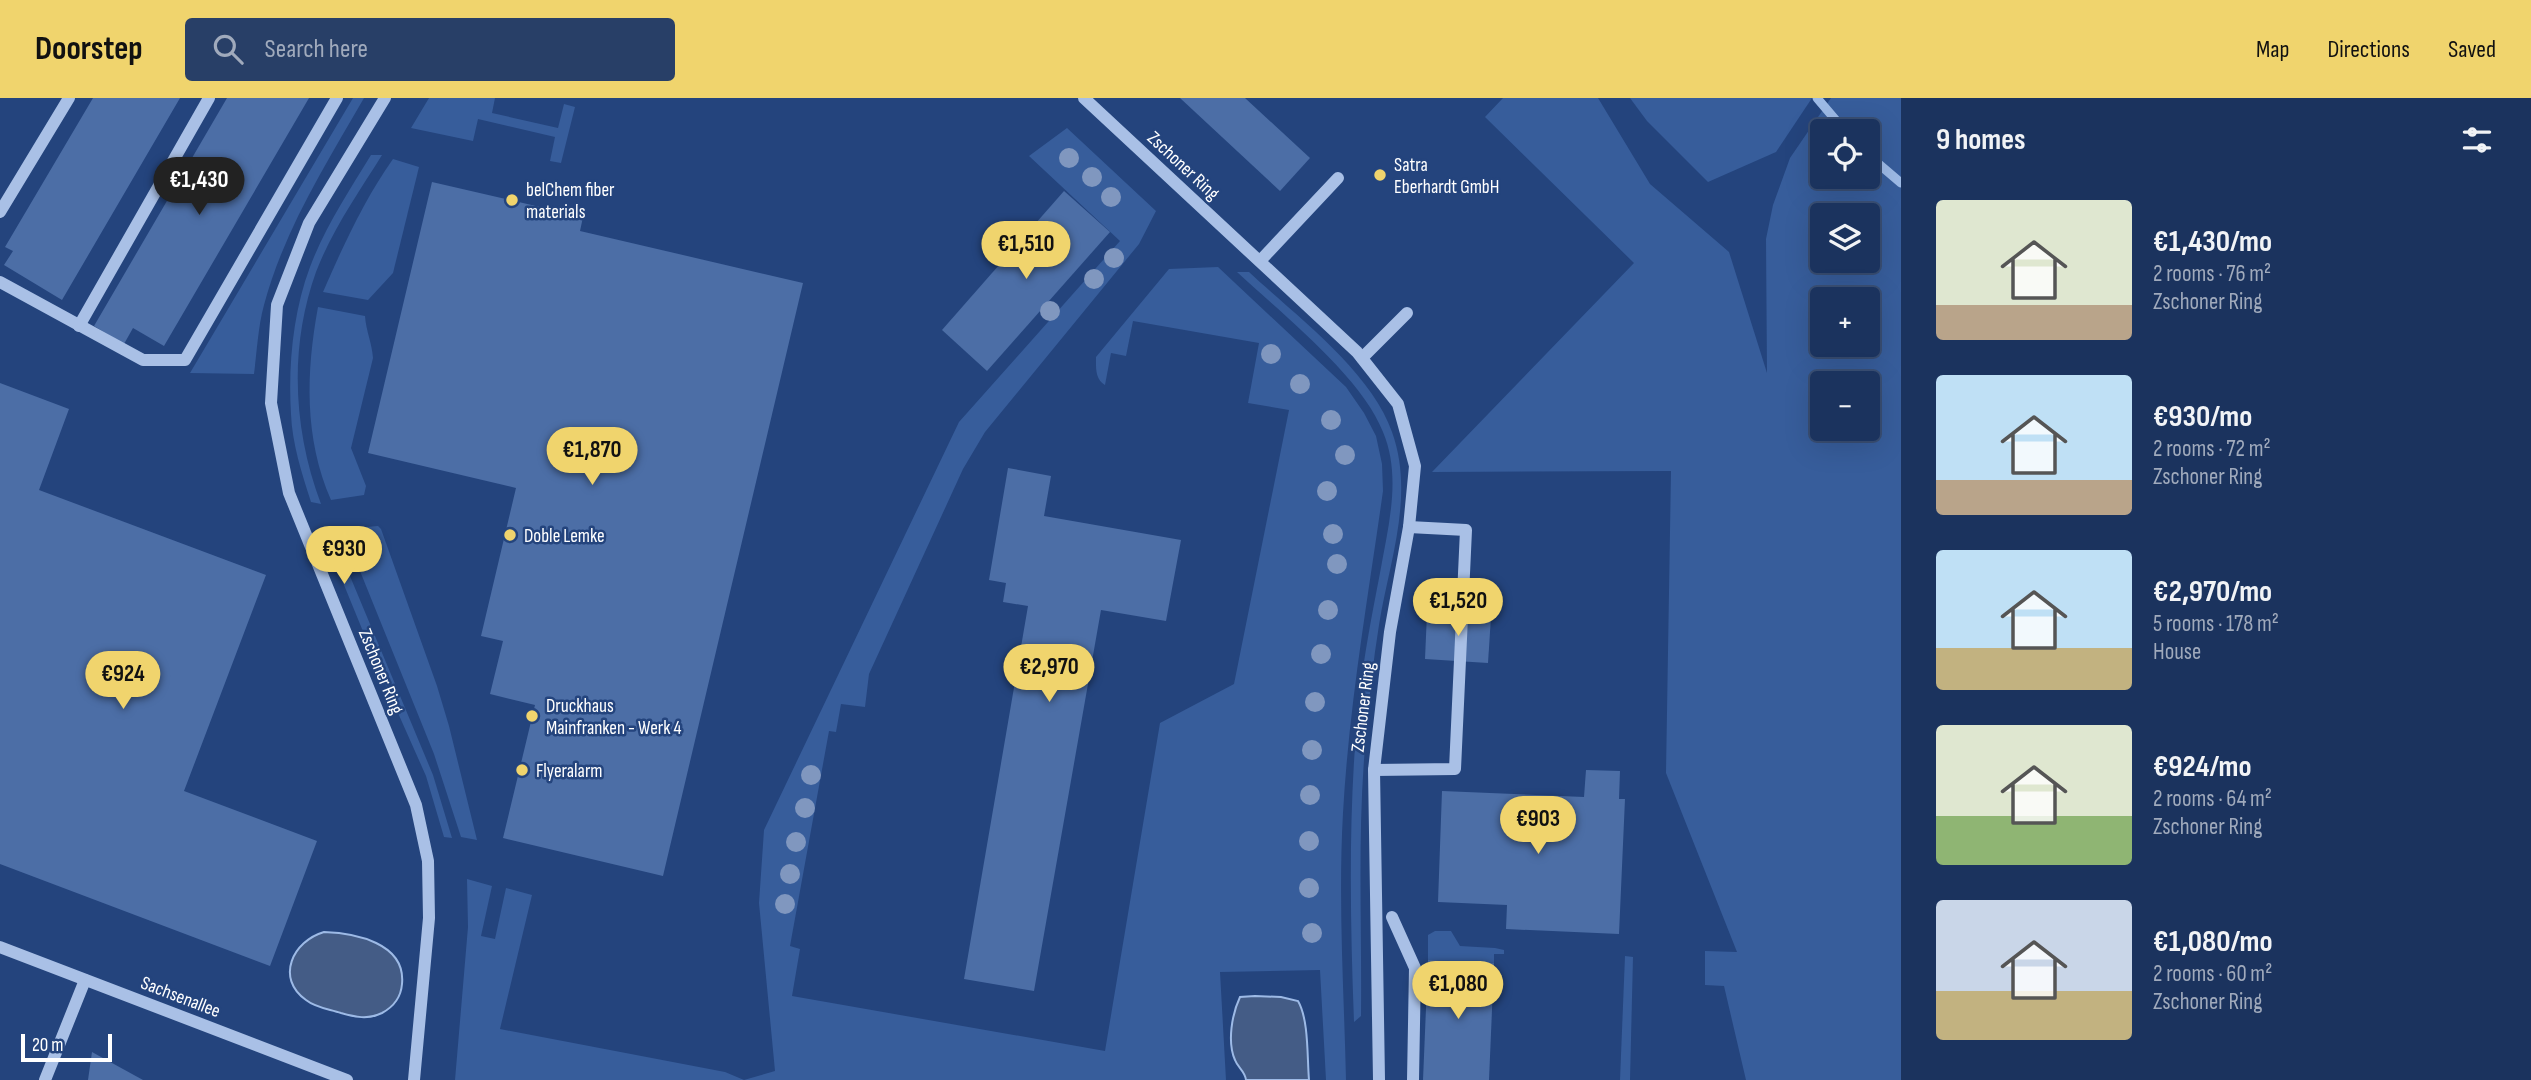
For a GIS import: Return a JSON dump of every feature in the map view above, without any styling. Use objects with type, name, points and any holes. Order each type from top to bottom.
[{"type":"street","points":[[0,212],[69,98]]},
{"type":"street","points":[[79,326],[209,98]]},
{"type":"street","points":[[0,282],[143,360],[185,360],[337,98]]},
{"type":"street","name":"Zschoner Ring","points":[[384,98],[309,223],[277,305],[271,404],[289,493],[416,805],[428,861],[429,918],[414,1080]]},
{"type":"street","name":"Zschoner Ring","points":[[1084,98],[1362,358],[1398,404],[1402,417],[1415,466],[1409,527],[1390,632],[1374,770],[1379,1080]]},
{"type":"street","points":[[1260,261],[1338,178]]},
{"type":"street","points":[[1362,358],[1407,313]]},
{"type":"street","points":[[1374,770],[1455,769],[1466,530],[1409,527]]},
{"type":"street","points":[[1392,917],[1415,968],[1413,1080]]},
{"type":"street","name":"Sachsenallee","points":[[0,947],[347,1080]]},
{"type":"street","points":[[45,1080],[85,979]]},
{"type":"shaded area","points":[[353,98],[364,98],[307,198],[272,277],[260,322],[254,374],[190,373]]},
{"type":"shaded area","points":[[429,98],[495,98],[492,113],[558,128],[564,104],[575,107],[561,163],[550,161],[555,137],[478,119],[473,141],[411,128]]},
{"type":"shaded area","points":[[1503,98],[1598,98],[1650,184],[1729,252],[1767,373],[1766,239],[1773,205],[1790,158],[1810,129],[1810,189],[1880,189],[1880,119],[1817,119],[1831,98],[1901,98],[1901,1080],[1746,1080],[1724,986],[1705,985],[1705,951],[1737,952],[1666,773],[1671,471],[1432,472],[1634,263],[1485,117]]},
{"type":"shaded area","points":[[1630,98],[1812,98],[1776,152],[1708,182],[1647,121]]},
{"type":"shaded area","points":[[1067,128],[1156,211],[1139,244],[985,432],[963,469],[869,674],[865,707],[841,704],[836,732],[829,731],[790,946],[800,949],[792,996],[1105,1051],[1160,723],[1234,684],[1289,410],[1248,403],[1259,343],[1133,321],[1126,356],[1111,353],[1105,385],[1098,376],[1096,357],[1169,269],[1218,267],[1346,387],[1376,436],[1382,464],[1383,491],[1354,692],[1343,813],[1341,913],[1346,1080],[1326,1080],[1320,970],[1220,972],[1226,1080],[744,1080],[775,1071],[759,903],[764,830],[959,422],[1120,241],[1029,156]]},
{"type":"shaded area","points":[[371,155],[382,155],[322,256],[307,300],[301,329],[298,359],[300,418],[312,476],[321,504],[311,502],[293,436],[290,396],[293,339],[299,302],[316,252]]},
{"type":"shaded area","points":[[393,159],[419,167],[393,273],[368,300],[323,292],[363,207]]},
{"type":"shaded area","points":[[1237,272],[1249,272],[1350,366],[1382,409],[1398,456],[1401,505],[1375,653],[1363,771],[1361,1016],[1354,1022],[1351,860],[1355,739],[1363,667],[1392,502],[1392,467],[1383,432],[1373,411],[1358,390],[1319,347]]},
{"type":"shaded area","points":[[318,307],[365,316],[373,358],[351,448],[366,486],[364,495],[331,500],[316,453],[310,380]]},
{"type":"shaded area","points":[[378,526],[437,686],[477,840],[461,837],[434,754],[343,529]]},
{"type":"shaded area","points":[[332,533],[433,775],[452,838],[444,837],[426,776],[326,541]]},
{"type":"shaded area","points":[[467,879],[492,886],[481,936],[495,939],[506,888],[532,895],[500,1029],[725,1072],[744,1080],[455,1080],[468,927]]},
{"type":"shaded area","points":[[1435,931],[1451,931],[1460,946],[1495,948],[1504,950],[1504,954],[1494,954],[1494,963],[1428,960],[1428,935]]},
{"type":"shaded area","points":[[324,932],[363,938],[387,950],[396,959],[401,970],[402,984],[396,1001],[390,1008],[377,1015],[356,1017],[314,1005],[297,991],[291,981],[292,961],[304,943]]},
{"type":"shaded area","points":[[1625,956],[1633,957],[1630,1080],[1620,1080]]},
{"type":"shaded area","points":[[1240,997],[1298,1001],[1306,1028],[1309,1080],[1246,1080],[1233,1053],[1232,1028]]},
{"type":"building","points":[[93,98],[180,98],[62,300],[4,265],[13,251],[5,247]]},
{"type":"building","points":[[227,98],[309,98],[164,346],[133,328],[124,344],[94,326]]},
{"type":"building","points":[[1180,98],[1245,98],[1310,158],[1280,191]]},
{"type":"building","points":[[432,182],[583,217],[580,231],[803,283],[663,876],[503,838],[535,705],[490,694],[503,641],[481,636],[516,488],[368,453]]},
{"type":"building","points":[[1064,191],[1110,232],[987,371],[942,330]]},
{"type":"building","points":[[0,383],[69,409],[39,490],[266,575],[184,791],[317,841],[270,966],[0,864]]},
{"type":"building","points":[[1008,468],[1051,476],[1044,516],[1181,540],[1166,621],[1101,610],[1034,991],[964,979],[1028,606],[1003,602],[1006,583],[989,580]]},
{"type":"building","points":[[1427,613],[1491,617],[1488,663],[1425,659]]},
{"type":"building","points":[[1586,770],[1620,771],[1619,799],[1625,799],[1619,934],[1506,929],[1507,905],[1438,902],[1442,791],[1584,797]]},
{"type":"building","points":[[1428,960],[1494,963],[1489,1080],[1423,1080]]},
{"type":"building","points":[[92,1052],[143,1080],[88,1080]]},
{"type":"waterway","points":[[1817,98],[1835,119]]},
{"type":"waterway","points":[[1880,165],[1901,183]]},
{"type":"place","name":"Satra Eberhardt GmbH","points":[[1380,175]]},
{"type":"place","name":"belChem fiber materials","points":[[512,200]]},
{"type":"place","name":"Doble Lemke","points":[[510,535]]},
{"type":"place","name":"Druckhaus Mainfranken - Werk 4","points":[[532,716]]},
{"type":"place","name":"Flyeralarm","points":[[522,770]]}]
